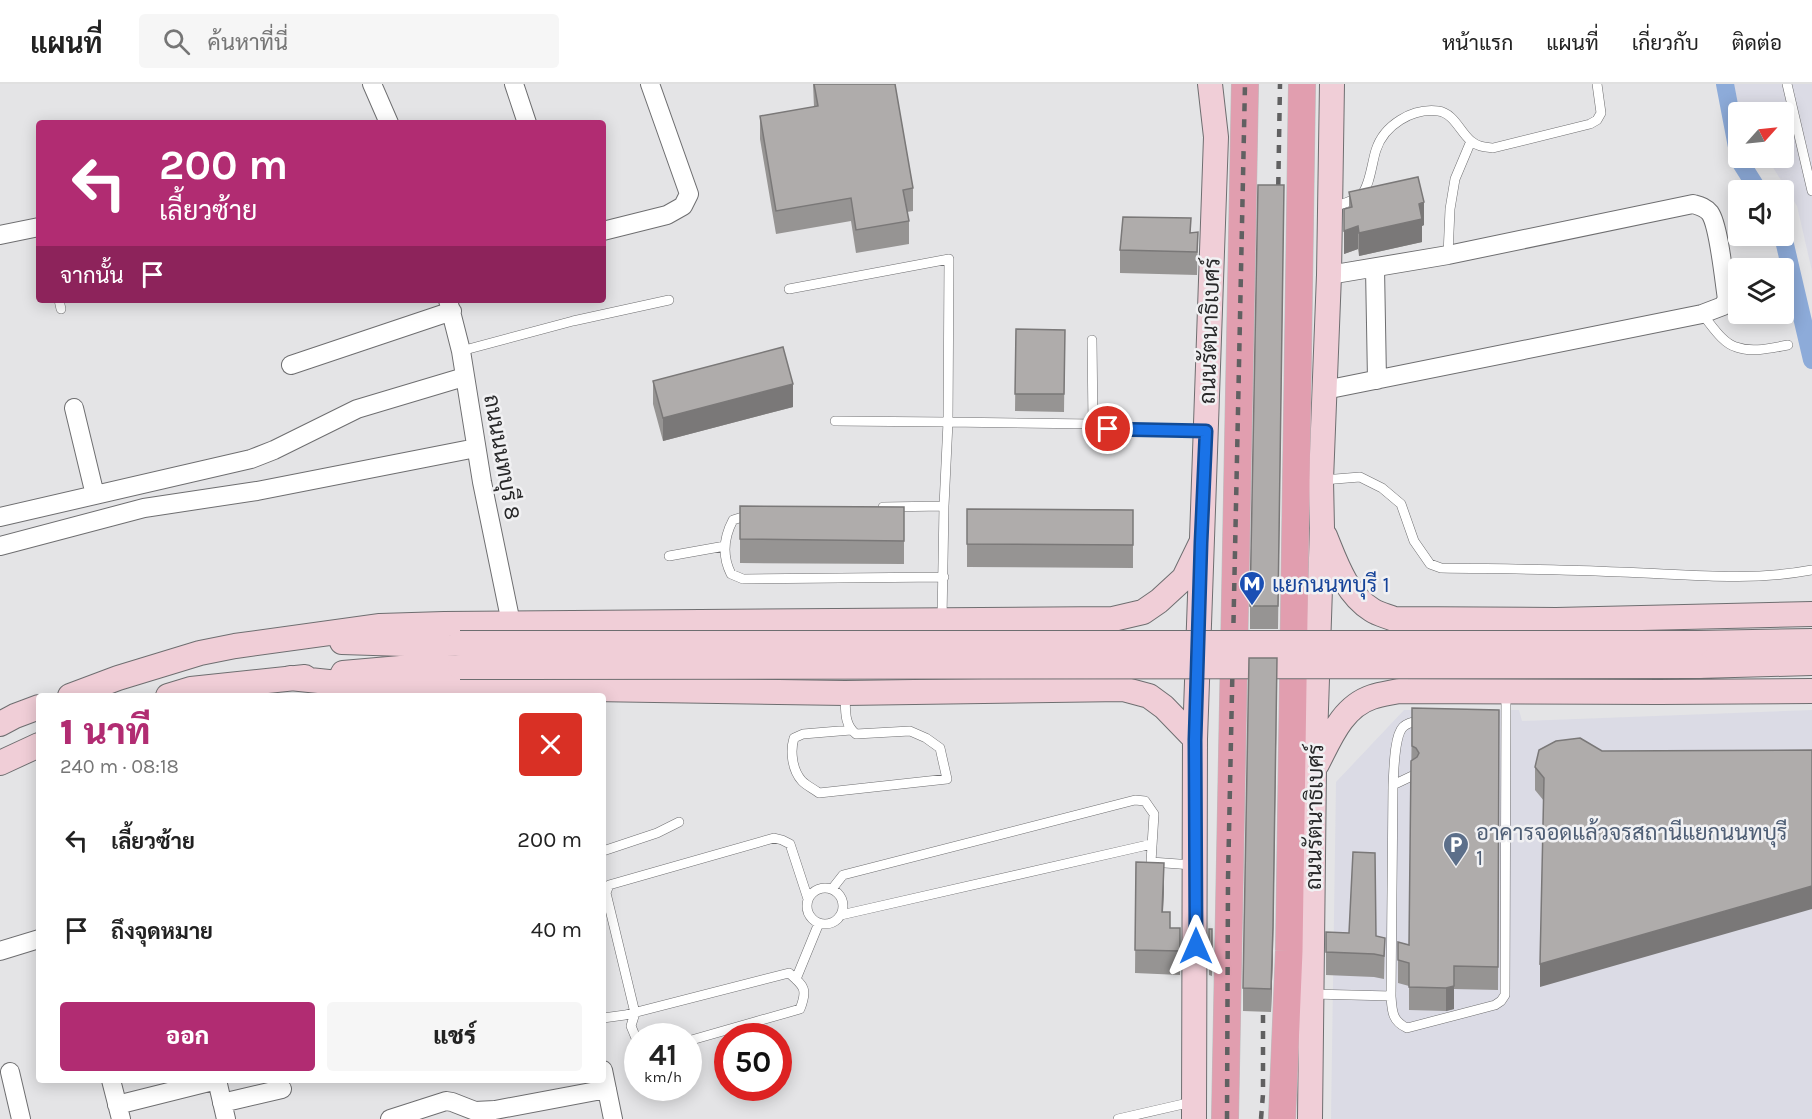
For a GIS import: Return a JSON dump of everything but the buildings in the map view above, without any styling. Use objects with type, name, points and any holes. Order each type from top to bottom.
[{"type":"main road","name":"ถนนรัตนาธิเบศร์","points":[[1194,1110],[1195,740],[1216,137],[1210,84]]},
{"type":"main road","points":[[1216,137],[1221,84]]},
{"type":"main road","name":"ถนนรัตนาธิเบศร์","points":[[1225,1119],[1245,84]]},
{"type":"main road","name":"ถนนรัตนาธิเบศร์","points":[[1282,1119],[1289,951],[1302,84]]},
{"type":"main road","name":"ถนนรัตนาธิเบศร์","points":[[1310,1119],[1314,769],[1329,275],[1332,84]]},
{"type":"main road","points":[[1322,528],[1341,576],[1354,595],[1371,610],[1394,619],[1556,620],[1812,614]]},
{"type":"main road","points":[[78,693],[117,678],[200,653],[273,640],[381,626],[1113,619],[1143,612],[1159,601],[1184,578],[1201,543]]},
{"type":"main road","points":[[1113,619],[1137,626],[1148,641],[1151,656],[1146,672],[1135,684],[1123,689]]},
{"type":"main road","points":[[1394,619],[1380,632],[1369,648],[1370,665],[1376,679],[1399,691]]},
{"type":"main road","points":[[273,640],[405,644],[460,655],[1698,655],[1812,663]]},
{"type":"main road","points":[[1698,655],[1812,641]]},
{"type":"main road","points":[[178,693],[191,689],[290,678],[412,667],[460,655]]},
{"type":"main road","points":[[290,678],[396,689],[530,692],[845,693],[1123,689],[1149,696],[1164,707],[1195,740]]},
{"type":"main road","points":[[1314,769],[1338,723],[1352,708],[1370,698],[1399,691],[1812,691]]},
{"type":"main road","points":[[0,724],[36,708]]},
{"type":"main road","points":[[0,763],[36,746]]},
{"type":"street","points":[[372,84],[388,120]]},
{"type":"street","points":[[514,84],[526,120]]},
{"type":"street","points":[[606,230],[667,215],[683,206],[689,194],[650,84]]},
{"type":"street","points":[[1329,275],[1448,255],[1693,204],[1702,206],[1710,213],[1716,226],[1728,300]]},
{"type":"street","points":[[0,236],[36,228]]},
{"type":"street","points":[[1375,268],[1377,380]]},
{"type":"street","points":[[291,365],[450,305]]},
{"type":"street","name":"ถนนนนทบุรี 8","points":[[450,305],[461,351],[476,448],[511,623]]},
{"type":"street","points":[[1325,390],[1702,314],[1728,306]]},
{"type":"street","points":[[0,517],[251,459],[357,409],[464,377]]},
{"type":"street","points":[[74,408],[95,495]]},
{"type":"street","points":[[0,546],[144,508],[257,491],[476,448]]},
{"type":"street","points":[[0,951],[36,940]]},
{"type":"street","points":[[10,1072],[21,1119]]},
{"type":"street","points":[[112,1083],[119,1112],[208,1083]]},
{"type":"street","points":[[218,1083],[224,1111],[282,1089]]},
{"type":"street","points":[[606,1083],[613,1119]]},
{"type":"street","points":[[390,1119],[446,1101],[475,1111],[495,1110],[607,1089]]},
{"type":"lane","points":[[1330,208],[1362,194],[1377,147],[1389,128],[1407,115],[1439,111],[1452,118],[1471,141],[1480,147],[1493,148],[1590,124],[1597,120],[1601,113],[1597,84]]},
{"type":"lane","points":[[1788,84],[1812,191]]},
{"type":"lane","points":[[1448,255],[1450,209],[1455,180],[1471,141]]},
{"type":"lane","points":[[789,289],[949,259],[948,422],[942,621]]},
{"type":"lane","points":[[461,351],[573,321],[669,300]]},
{"type":"lane","points":[[1702,314],[1723,339],[1734,347],[1757,350],[1788,345]]},
{"type":"lane","points":[[835,421],[1093,424],[1092,340]]},
{"type":"lane","points":[[1108,429],[1206,431]]},
{"type":"lane","points":[[1321,480],[1360,477],[1382,488],[1401,504],[1414,541],[1430,564],[1441,568],[1728,576],[1812,570]]},
{"type":"lane","points":[[876,507],[944,506]]},
{"type":"lane","points":[[761,512],[733,520],[726,532],[726,565],[731,574],[743,579],[944,577]]},
{"type":"lane","points":[[669,556],[725,546]]},
{"type":"lane","points":[[1430,720],[1410,722],[1403,727],[1398,737],[1393,785],[1395,968],[1391,996],[1392,1015],[1399,1024],[1407,1028],[1495,1005],[1505,995],[1506,691]]},
{"type":"lane","points":[[845,693],[846,724],[851,730],[856,734],[910,731],[926,738],[940,748],[947,779],[819,793],[803,782],[795,771],[791,747],[794,738],[803,734],[851,730]]},
{"type":"lane","points":[[1495,720],[1506,720]]},
{"type":"lane","points":[[1393,785],[1412,776]]},
{"type":"lane","points":[[832,889],[843,875],[1135,800],[1145,801],[1154,814],[1151,862],[1195,865]]},
{"type":"lane","points":[[606,850],[657,833],[679,822]]},
{"type":"lane","points":[[632,1023],[635,1013],[606,893],[609,885],[774,838],[790,844],[808,899],[810,916],[819,923],[831,923],[841,915],[1152,844]]},
{"type":"lane","points":[[808,899],[811,894],[821,888],[832,889],[837,892],[843,903],[841,915]]},
{"type":"lane","points":[[796,979],[819,923]]},
{"type":"lane","points":[[606,1018],[635,1013],[789,973],[801,983],[805,997],[800,1009],[702,1037]]},
{"type":"lane","points":[[1312,994],[1391,996]]},
{"type":"lane","points":[[1118,1119],[1194,1110]]},
{"type":"shaded area","points":[[1734,84],[1812,84],[1812,271],[1794,201],[1794,180],[1781,180],[1773,168],[1794,168],[1794,102],[1738,102]]},
{"type":"shaded area","points":[[1404,710],[1519,710],[1522,721],[1812,710],[1812,1119],[1331,1119],[1336,782]]},
{"type":"waterway","points":[[1725,84],[1728,102]]},
{"type":"waterway","points":[[1744,168],[1752,180]]},
{"type":"waterway","points":[[1785,246],[1812,360]]},
{"type":"railway","points":[[1227,1119],[1228,879],[1245,84]]},
{"type":"railway","points":[[1278,201],[1280,84]]},
{"type":"railway","points":[[1268,675],[1269,612]]},
{"type":"railway","points":[[1261,1119],[1263,996]]},
{"type":"place","name":"แยกนนทบุรี 1","points":[[1252,607]]},
{"type":"place","name":"อาคารจอดแล้วจรสถานีแยกนนทบุรี 1","points":[[1456,868]]},
{"type":"route","points":[[1108,429],[1206,431],[1195,740],[1196,946]]}]
